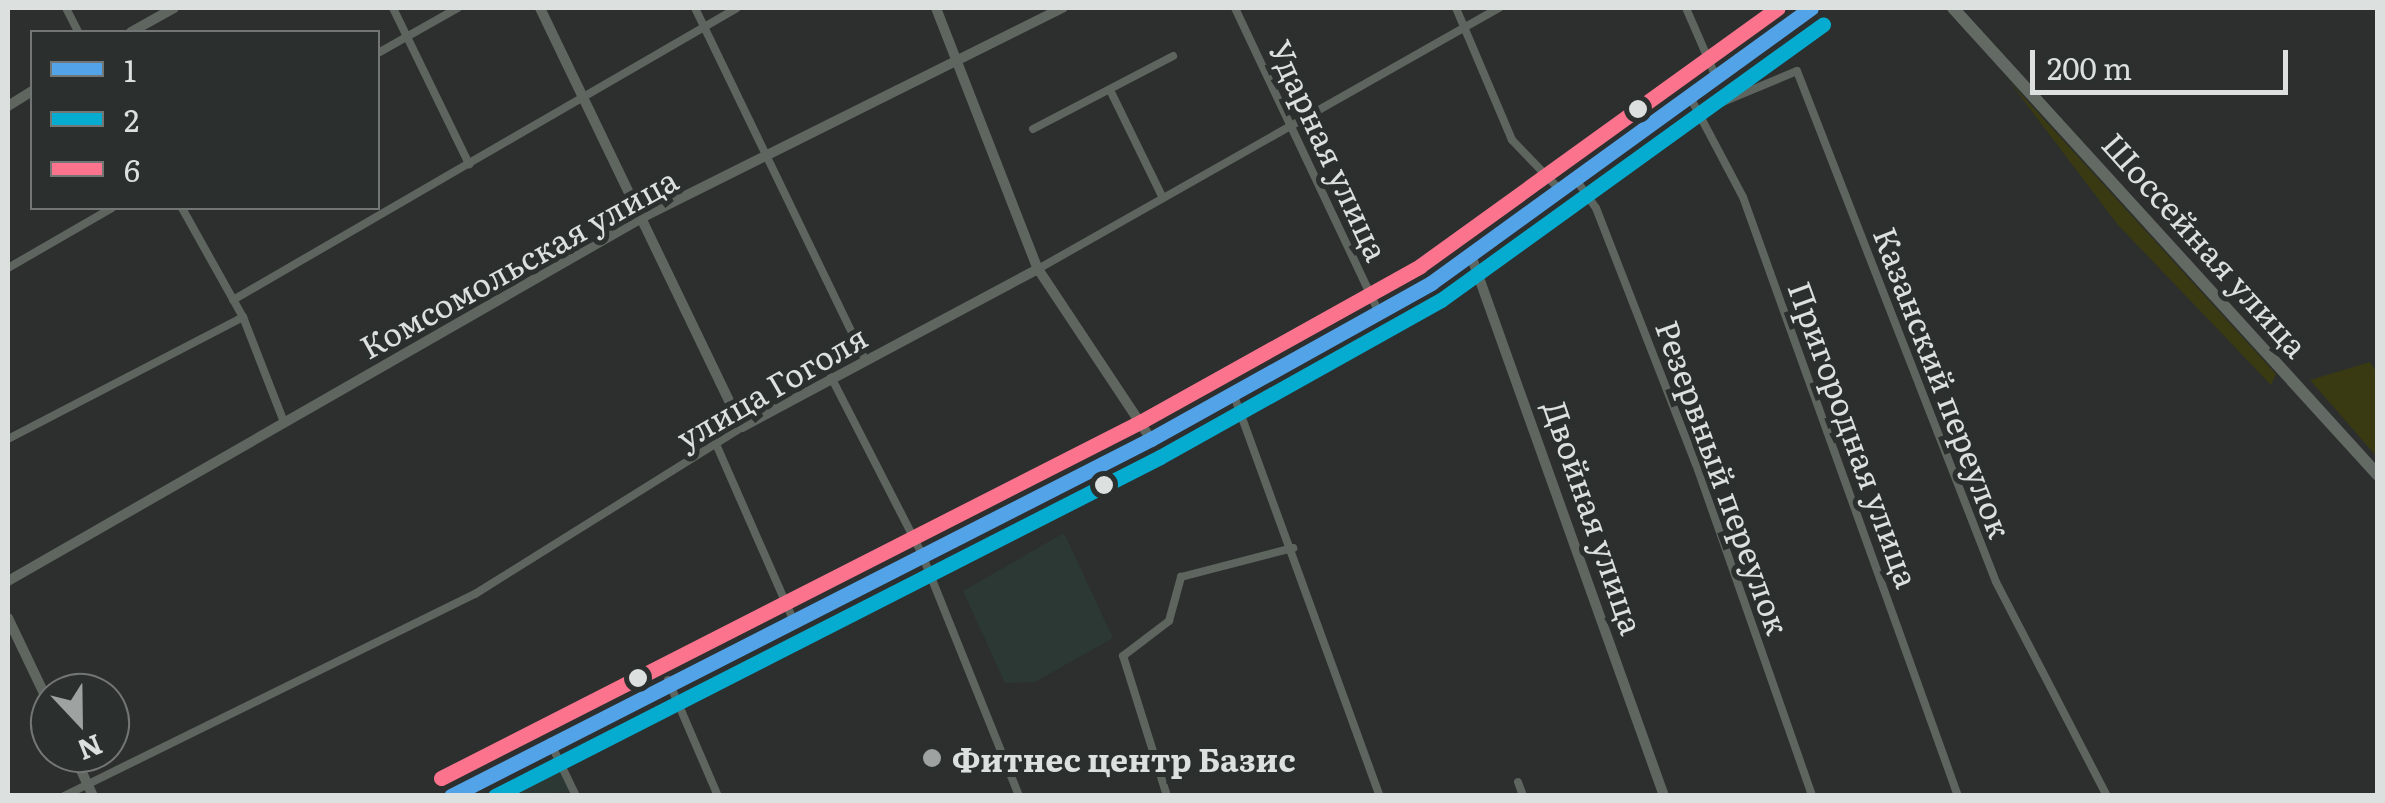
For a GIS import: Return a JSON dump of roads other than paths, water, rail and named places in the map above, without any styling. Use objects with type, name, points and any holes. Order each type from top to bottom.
[{"type":"highway","name":"Шоссейная улица","points":[[1953,8],[2378,474]]},
{"type":"street","points":[[135,30],[174,8]]},
{"type":"street","points":[[393,8],[469,164]]},
{"type":"street","points":[[380,53],[458,8]]},
{"type":"street","points":[[540,8],[645,216],[742,427]]},
{"type":"street","points":[[695,8],[865,360]]},
{"type":"street","points":[[233,300],[737,8]]},
{"type":"street","points":[[936,8],[1038,269],[1151,439]]},
{"type":"street","name":"Комсомольская улица","points":[[8,582],[645,216],[1063,8]]},
{"type":"street","name":"Ударная улица","points":[[1235,8],[1379,313]]},
{"type":"street","points":[[1456,8],[1512,140],[1562,192]]},
{"type":"street","name":"улица Гоголя","points":[[64,796],[475,594],[742,427],[1038,269],[1288,122],[1499,8]]},
{"type":"street","points":[[1686,8],[1716,77]]},
{"type":"street","points":[[450,796],[791,615],[1151,439],[1379,313],[1472,258],[1812,8]]},
{"type":"street","points":[[1033,129],[1173,56]]},
{"type":"street","name":"Казанский переулок","points":[[1702,111],[1796,71],[1996,582],[2108,796]]},
{"type":"street","points":[[8,106],[30,92]]},
{"type":"street","points":[[1110,92],[1162,196]]},
{"type":"street","name":"Пригородная улица","points":[[1690,97],[1702,111],[1743,197],[1958,796]]},
{"type":"street","name":"Резервный переулок","points":[[1577,181],[1596,208],[1696,464],[1812,796]]},
{"type":"street","points":[[8,268],[109,210]]},
{"type":"street","points":[[183,210],[242,317],[284,422]]},
{"type":"street","name":"Двойная улица","points":[[1472,258],[1664,796]]},
{"type":"street","points":[[8,439],[242,317]]},
{"type":"street","points":[[830,377],[921,552],[1019,796]]},
{"type":"street","points":[[1232,393],[1293,548],[1380,796]]},
{"type":"street","points":[[716,444],[791,615]]},
{"type":"street","points":[[1168,796],[1123,656],[1169,620],[1182,577],[1293,548]]},
{"type":"street","points":[[8,618],[34,673]]},
{"type":"street","points":[[668,680],[718,796]]},
{"type":"street","points":[[550,742],[573,794]]},
{"type":"street","points":[[82,773],[93,796]]},
{"type":"street","points":[[1518,782],[1523,796]]},
{"type":"place","name":"Фитнес центр Базис","points":[[932,758]]}]
